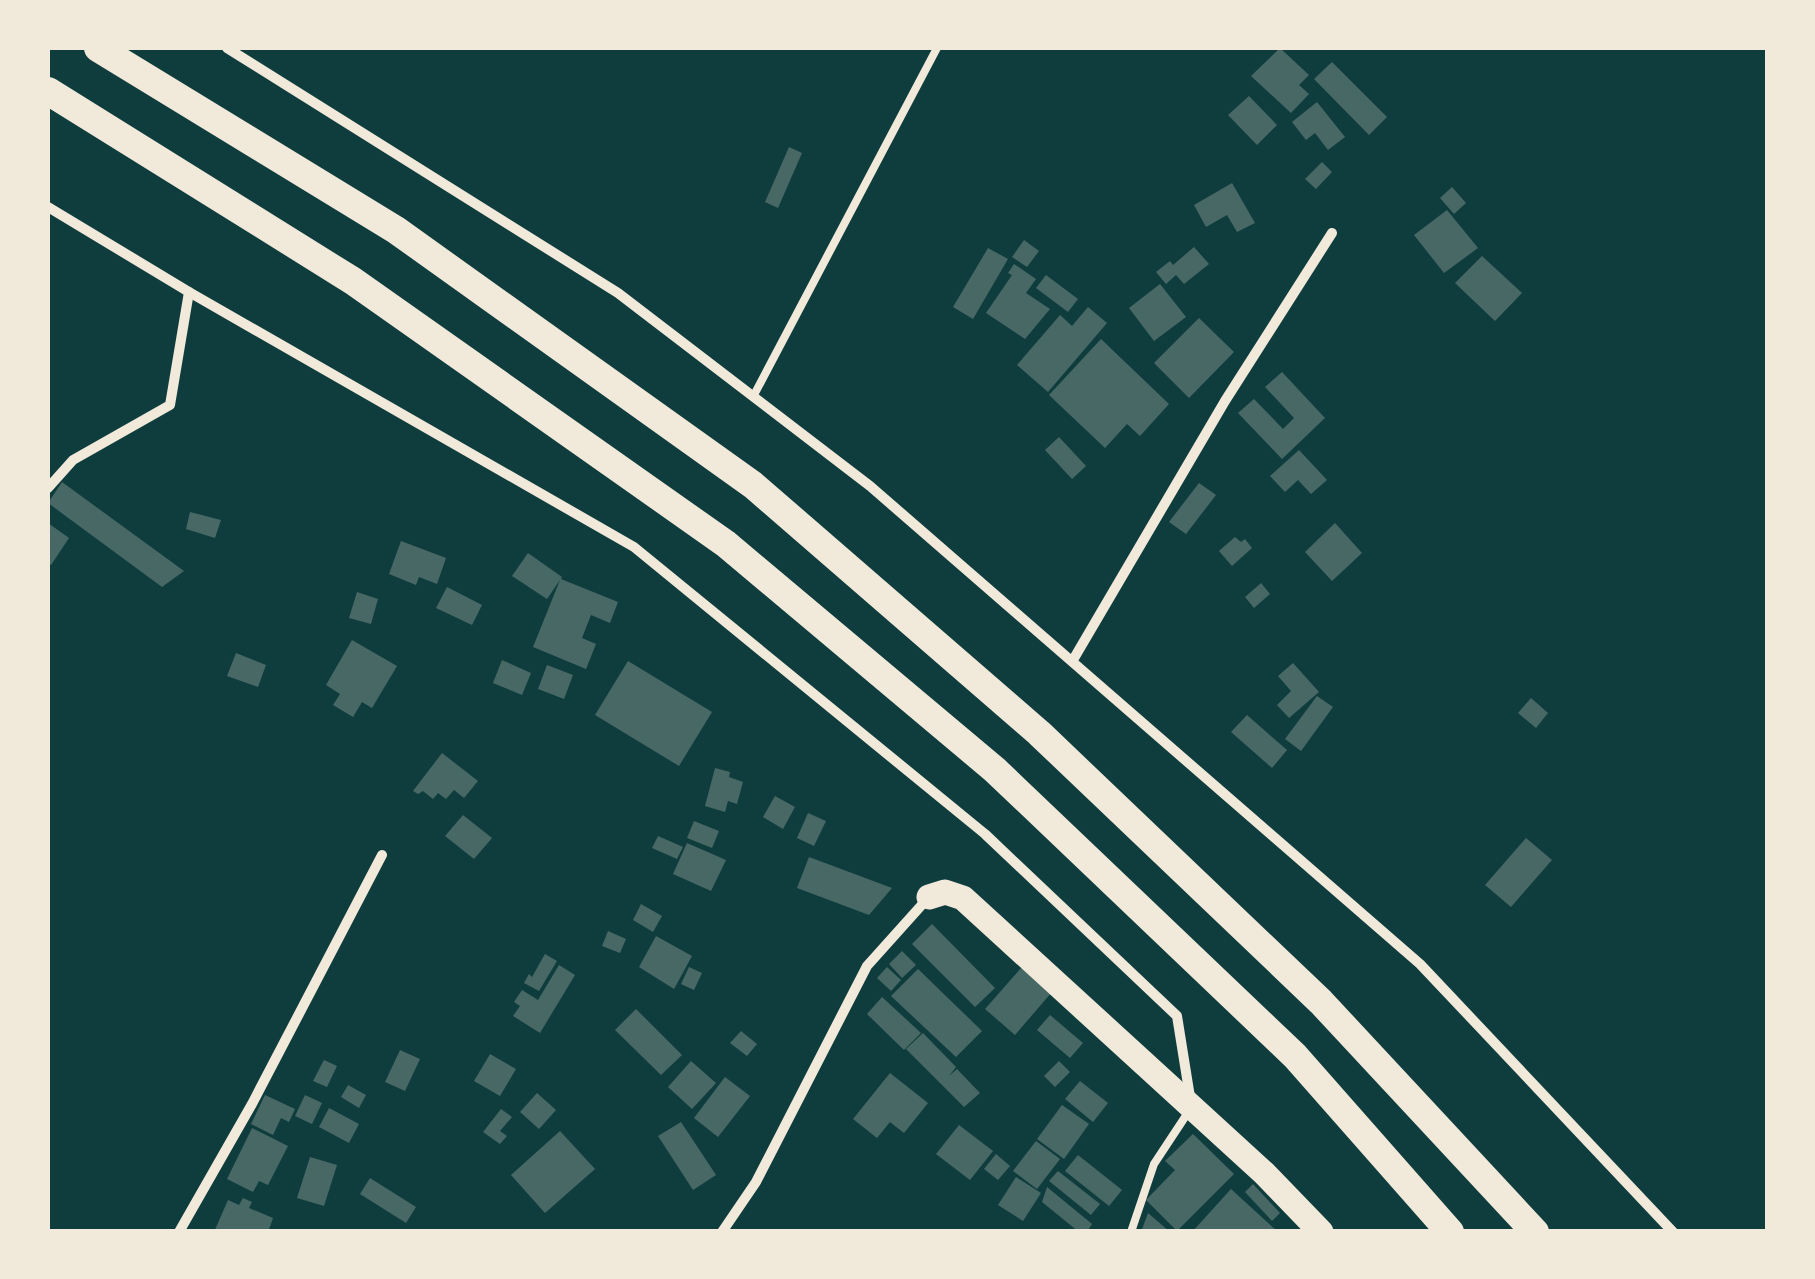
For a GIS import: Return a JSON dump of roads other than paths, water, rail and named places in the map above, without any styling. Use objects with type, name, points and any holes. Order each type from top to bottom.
[{"type":"highway","points":[[98,48],[396,230],[753,486],[1039,732],[1321,1002],[1535,1232]]},
{"type":"highway","points":[[48,91],[353,281],[726,544],[1010,784],[1295,1056],[1450,1232]]},
{"type":"main road","points":[[928,896],[945,892],[964,898],[1264,1173],[1321,1232]]},
{"type":"street","points":[[227,48],[618,293],[870,486],[1420,964],[1673,1232]]},
{"type":"street","points":[[48,207],[634,547],[984,834],[1177,1016],[1192,1108]]},
{"type":"street","points":[[1073,660],[1225,401],[1332,233]]},
{"type":"street","points":[[48,488],[73,460],[170,405],[189,292]]},
{"type":"street","points":[[180,1232],[382,856]]},
{"type":"street","points":[[722,1232],[756,1182],[868,966],[928,896]]},
{"type":"lane","points":[[754,395],[937,48]]},
{"type":"lane","points":[[1131,1232],[1154,1164],[1192,1108]]}]
